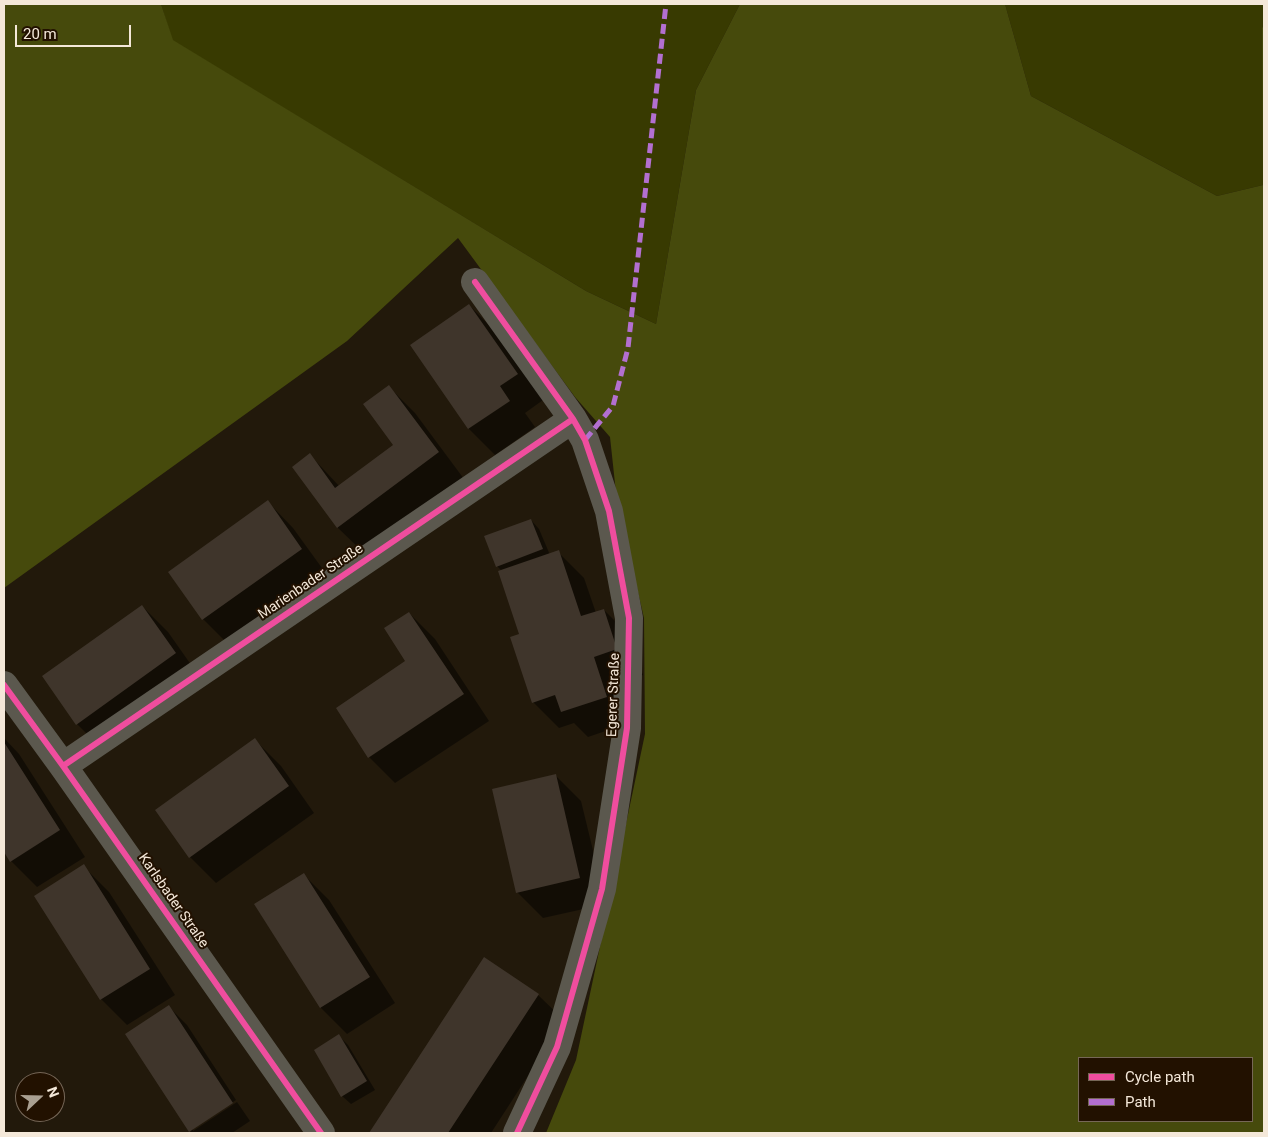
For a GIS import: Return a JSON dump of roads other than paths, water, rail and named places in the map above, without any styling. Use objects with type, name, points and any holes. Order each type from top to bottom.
[{"type":"street","name":"Egerer Straße","points":[[475,282],[573,419],[585,440],[609,511],[630,618],[627,728],[602,889],[557,1047],[517,1133]]},
{"type":"street","name":"Marienbader Straße","points":[[63,766],[573,419]]},
{"type":"street","name":"Karlsbader Straße","points":[[4,685],[321,1133]]}]
